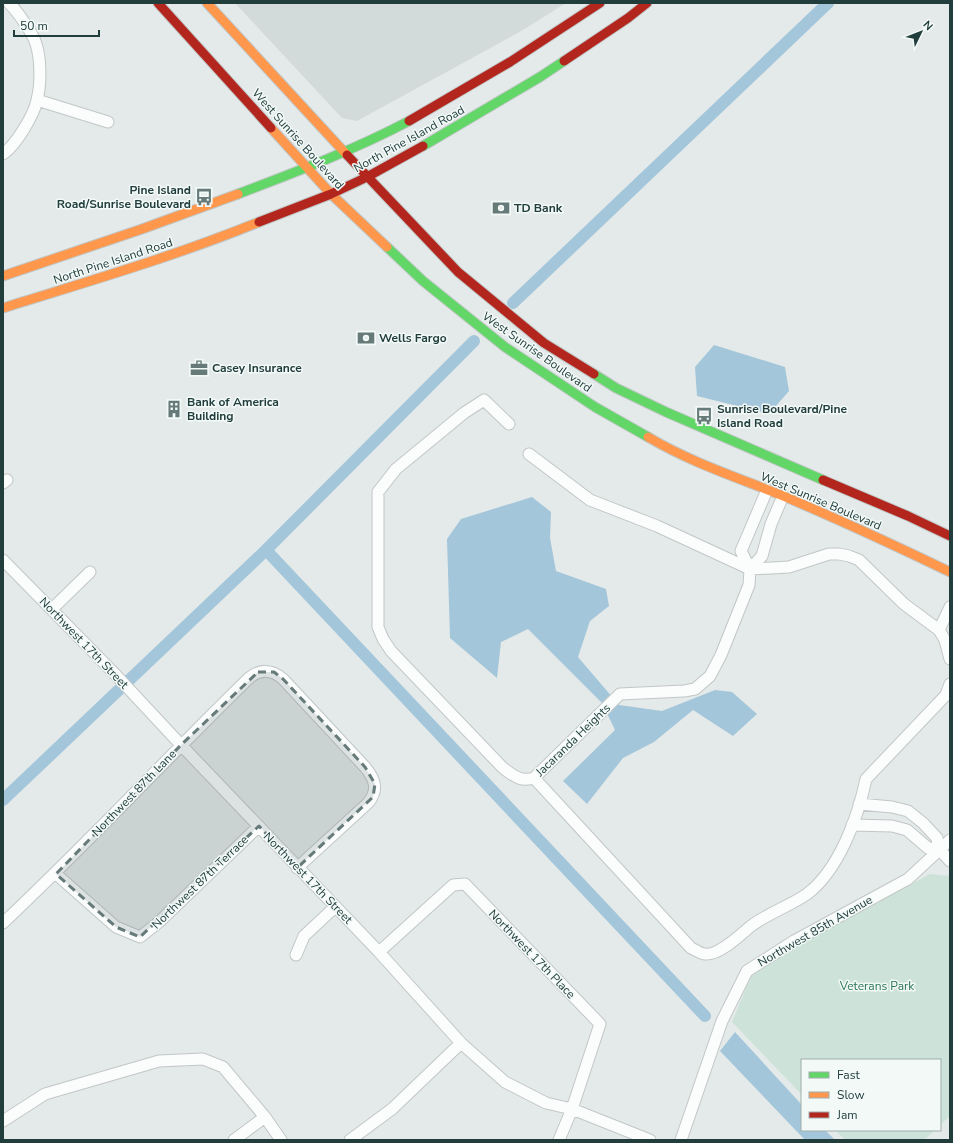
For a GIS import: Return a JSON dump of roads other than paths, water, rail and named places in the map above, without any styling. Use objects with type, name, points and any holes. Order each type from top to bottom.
[{"type":"main road","name":"West Sunrise Boulevard","points":[[158,3],[331,194],[423,281],[505,347],[595,407],[671,451],[783,496],[950,572]]},
{"type":"main road","name":"West Sunrise Boulevard","points":[[207,3],[458,272],[547,345],[616,388],[666,412],[908,516],[950,536]]},
{"type":"main road","name":"North Pine Island Road","points":[[3,276],[171,220],[370,140],[414,118],[506,66],[600,3]]},
{"type":"main road","name":"North Pine Island Road","points":[[3,308],[205,244],[331,194],[368,177],[445,134],[540,76],[628,18],[647,3]]},
{"type":"street","points":[[3,154],[25,129],[38,100],[40,62],[36,43],[16,10],[9,3]]},
{"type":"street","points":[[38,100],[108,122]]},
{"type":"street","name":"Jacaranda Heights","points":[[509,424],[484,400],[464,413],[396,469],[378,492],[378,627],[383,640],[392,651],[503,768],[513,775],[525,780],[534,778],[620,694],[684,692],[695,689],[710,676],[721,655],[749,585],[750,569]]},
{"type":"street","points":[[529,454],[590,500],[657,526],[750,569],[790,567],[829,554],[839,554],[859,560],[904,604],[939,630],[945,640],[950,659]]},
{"type":"street","points":[[750,569],[741,551],[767,490]]},
{"type":"street","points":[[750,569],[762,556],[771,524],[783,496]]},
{"type":"street","name":"Northwest 17th Street","points":[[3,560],[114,672],[297,868],[379,952],[461,1043],[505,1082],[546,1102],[572,1109],[650,1140]]},
{"type":"street","points":[[52,609],[90,572]]},
{"type":"street","points":[[939,630],[950,607]]},
{"type":"street","name":"Northwest 87th Lane","points":[[3,923],[56,874],[181,745],[249,678],[258,672],[269,671],[278,674],[284,679],[369,772],[375,784],[374,793],[370,800],[297,868]]},
{"type":"street","points":[[534,778],[692,948],[705,954],[716,953],[753,924],[806,895],[815,887],[835,863],[852,825],[866,779],[946,695],[950,684]]},
{"type":"street","points":[[859,804],[892,807],[908,811],[923,823],[937,838],[939,849],[950,861]]},
{"type":"street","points":[[852,825],[892,826],[907,830],[928,848],[939,849]]},
{"type":"street","name":"Northwest 87th Terrace","points":[[56,874],[116,927],[140,937],[159,922],[259,826]]},
{"type":"street","name":"Northwest 85th Avenue","points":[[681,1140],[722,1021],[747,971],[794,941],[908,878],[950,840]]},
{"type":"street","name":"Northwest 17th Place","points":[[379,952],[453,885],[465,884],[600,1024],[572,1109]]},
{"type":"street","points":[[296,955],[304,936],[335,907]]},
{"type":"street","points":[[350,1140],[392,1109],[461,1043]]},
{"type":"street","points":[[3,1121],[45,1094],[159,1061],[203,1059],[223,1067],[265,1117],[281,1140]]},
{"type":"street","points":[[559,1140],[572,1109]]},
{"type":"street","points":[[234,1140],[265,1117]]},
{"type":"water","points":[[714,345],[785,367],[789,391],[769,414],[697,396],[695,367]]},
{"type":"water","points":[[532,497],[551,512],[550,538],[556,571],[606,589],[609,606],[590,621],[578,657],[619,705],[662,711],[715,690],[732,692],[757,714],[733,736],[693,710],[654,742],[623,758],[587,804],[563,781],[615,730],[602,703],[528,629],[501,642],[497,678],[450,638],[447,539],[461,519]]},
{"type":"water","points":[[735,1032],[801,1104],[801,1131],[826,1131],[835,1140],[805,1140],[720,1051]]},
{"type":"waterway","points":[[513,303],[828,3]]},
{"type":"waterway","points":[[3,800],[266,550],[474,341]]},
{"type":"waterway","points":[[266,550],[705,1016]]},
{"type":"place","name":"Pine Island Road/Sunrise Boulevard","points":[[204,197]]},
{"type":"place","name":"TD Bank","points":[[501,208]]},
{"type":"place","name":"Wells Fargo","points":[[366,338]]},
{"type":"place","name":"Casey Insurance","points":[[199,368]]},
{"type":"place","name":"Bank of America Building","points":[[174,409]]},
{"type":"place","name":"Sunrise Boulevard/Pine Island Road","points":[[704,416]]},
{"type":"park label","name":"Veterans Park","points":[[877,986]]}]
